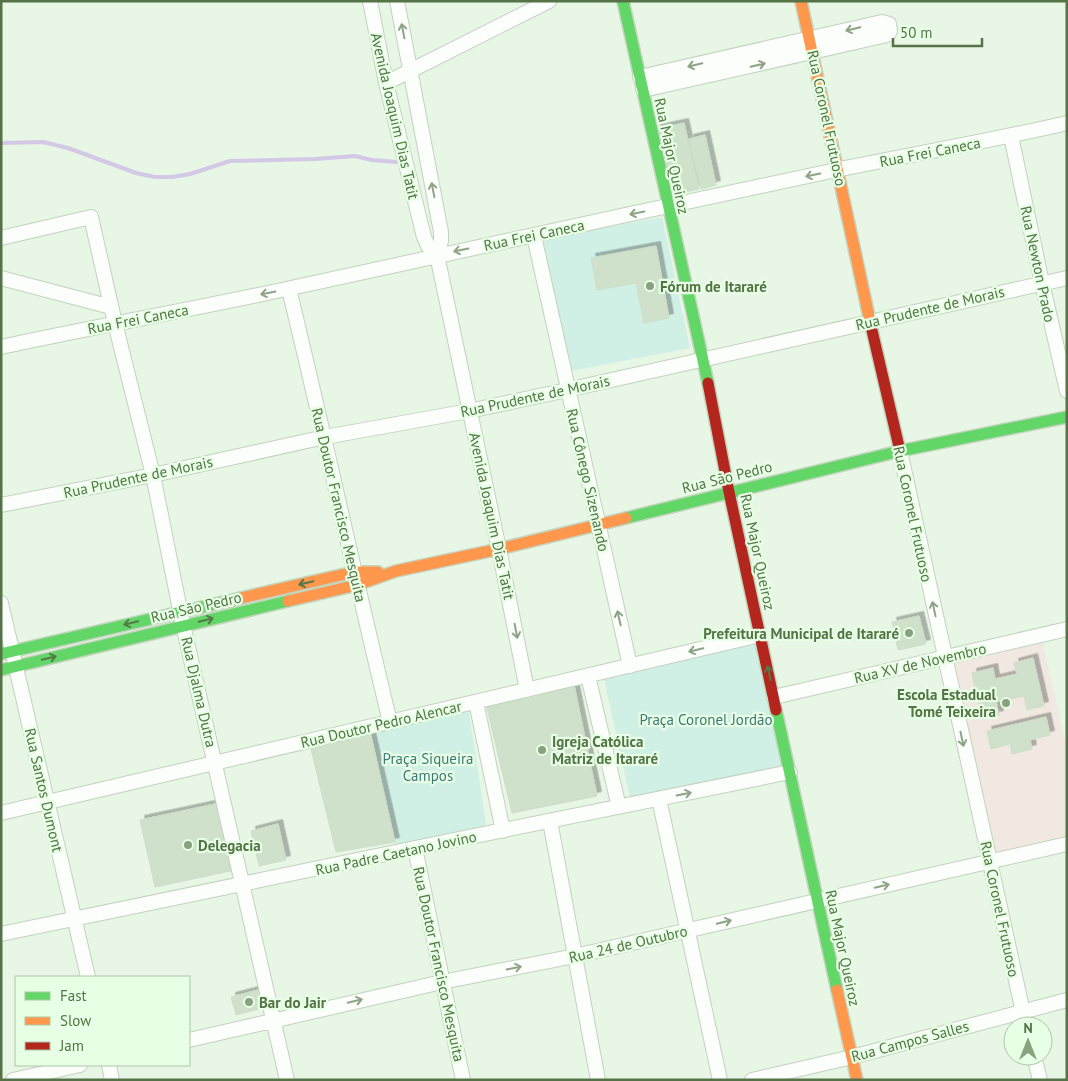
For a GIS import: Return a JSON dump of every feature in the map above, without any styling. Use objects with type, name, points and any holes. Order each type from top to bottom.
[{"type":"street","name":"Avenida Joaquim Dias Tatit","points":[[370,1],[386,83],[424,237],[428,246],[436,255],[527,690]]},
{"type":"street","name":"Avenida Joaquim Dias Tatit","points":[[397,1],[441,232],[441,241],[436,255]]},
{"type":"street","points":[[386,83],[549,1]]},
{"type":"street","name":"Rua Major Queiroz","points":[[623,1],[703,359],[729,492],[857,1080]]},
{"type":"street","name":"Rua Coronel Frutuoso","points":[[801,1],[1023,1016]]},
{"type":"street","points":[[641,84],[811,46]]},
{"type":"street","name":"Rua Frei Caneca","points":[[1,347],[1067,123]]},
{"type":"street","name":"Rua Newton Prado","points":[[1012,136],[1042,283],[1067,391]]},
{"type":"street","name":"Rua Djalma Dutra","points":[[1,238],[91,217],[111,307],[153,475],[182,618],[286,1080]]},
{"type":"street","name":"Rua Cônego Sizenando","points":[[534,236],[630,666]]},
{"type":"street","points":[[1,278],[111,307]]},
{"type":"street","name":"Rua Prudente de Morais","points":[[1,505],[153,475],[325,437],[469,411],[1067,278]]},
{"type":"street","name":"Rua Doutor Francisco Mesquita","points":[[289,288],[325,437],[355,579],[390,722]]},
{"type":"street","name":"Rua São Pedro","points":[[7,653],[182,618],[499,549],[900,451],[1067,417]]},
{"type":"street","name":"Rua Santos Dumont","points":[[1,603],[7,653],[15,666],[88,976]]},
{"type":"street","name":"Rua São Pedro","points":[[1,670],[182,618]]},
{"type":"street","name":"Rua XV de Novembro","points":[[774,697],[1067,629]]},
{"type":"street","name":"Rua Doutor Pedro Alencar","points":[[1,813],[760,635]]},
{"type":"street","points":[[588,676],[620,807]]},
{"type":"street","points":[[476,702],[503,831]]},
{"type":"street","name":"Rua Padre Caetano Jovino","points":[[1,934],[790,772]]},
{"type":"street","points":[[659,799],[720,1080]]},
{"type":"street","points":[[550,822],[598,1080]]},
{"type":"street","name":"Rua 24 de Outubro","points":[[190,1040],[442,982],[575,956],[1067,844]]},
{"type":"street","name":"Rua Doutor Francisco Mesquita","points":[[415,848],[463,1080]]},
{"type":"street","name":"Rua Campos Salles","points":[[752,1080],[852,1057],[1067,1000]]},
{"type":"street","points":[[13,1080],[76,1066]]},
{"type":"street","points":[[109,1066],[112,1080]]},
{"type":"street","points":[[1036,1066],[1040,1080]]},
{"type":"shaded area","name":"Escola Estadual Tomé Teixeira","points":[[1041,636],[1067,749],[1067,843],[990,862],[945,658]]},
{"type":"green space","points":[[662,217],[690,348],[571,371],[543,239]]},
{"type":"green space","name":"Praça Coronel Jordão","points":[[755,643],[783,767],[630,798],[604,679]]},
{"type":"green space","name":"Praça Siqueira Campos","points":[[468,706],[487,831],[396,847],[371,730]]},
{"type":"building","points":[[684,123],[699,189],[672,195],[656,129]]},
{"type":"building","points":[[705,135],[716,185],[701,189],[689,139]]},
{"type":"building","name":"Fórum de Itararé","points":[[656,246],[669,318],[644,323],[636,283],[597,290],[591,258]]},
{"type":"building","name":"Prefeitura Municipal de Itararé","points":[[919,616],[926,644],[898,650],[892,622]]},
{"type":"building","points":[[1033,658],[1044,706],[1027,710],[1024,696],[996,702],[999,715],[982,719],[972,673],[993,668],[995,679],[1017,674],[1014,663]]},
{"type":"building","name":"Igreja Católica Matriz de Itararé","points":[[574,685],[597,796],[512,813],[486,704]]},
{"type":"building","points":[[1046,717],[1050,735],[1030,740],[1032,749],[1012,754],[1010,744],[991,749],[987,731]]},
{"type":"building","points":[[370,732],[395,842],[336,852],[310,745]]},
{"type":"building","name":"Delegacia","points":[[220,803],[235,870],[155,887],[140,820]]},
{"type":"building","points":[[278,824],[286,860],[259,866],[251,831]]},
{"type":"building","name":"Bar do Jair","points":[[262,989],[267,1007],[236,1015],[231,997]]},
{"type":"waterway","points":[[1,143],[43,142],[68,148],[136,173],[155,177],[190,174],[230,161],[355,156],[396,162]]},
{"type":"traffic: fast","points":[[623,1],[708,383]]},
{"type":"traffic: fast","points":[[626,518],[900,451],[1067,417]]},
{"type":"traffic: fast","points":[[1,654],[241,598]]},
{"type":"traffic: fast","points":[[1,670],[288,601]]},
{"type":"traffic: fast","points":[[776,710],[837,990]]},
{"type":"traffic: slow","points":[[801,1],[871,326]]},
{"type":"traffic: slow","points":[[288,601],[357,585],[396,571],[499,549],[626,518]]},
{"type":"traffic: slow","points":[[241,598],[354,572],[378,572]]},
{"type":"traffic: slow","points":[[837,990],[857,1080]]},
{"type":"traffic: jam","points":[[871,326],[900,451]]},
{"type":"traffic: jam","points":[[708,383],[729,492],[776,710]]},
{"type":"place","name":"Fórum de Itararé","points":[[650,286]]},
{"type":"place","name":"Prefeitura Municipal de Itararé","points":[[909,633]]},
{"type":"place","name":"Escola Estadual Tomé Teixeira","points":[[1006,703]]},
{"type":"place","name":"Igreja Católica Matriz de Itararé","points":[[542,750]]},
{"type":"place","name":"Delegacia","points":[[188,845]]},
{"type":"place","name":"Bar do Jair","points":[[249,1002]]}]
